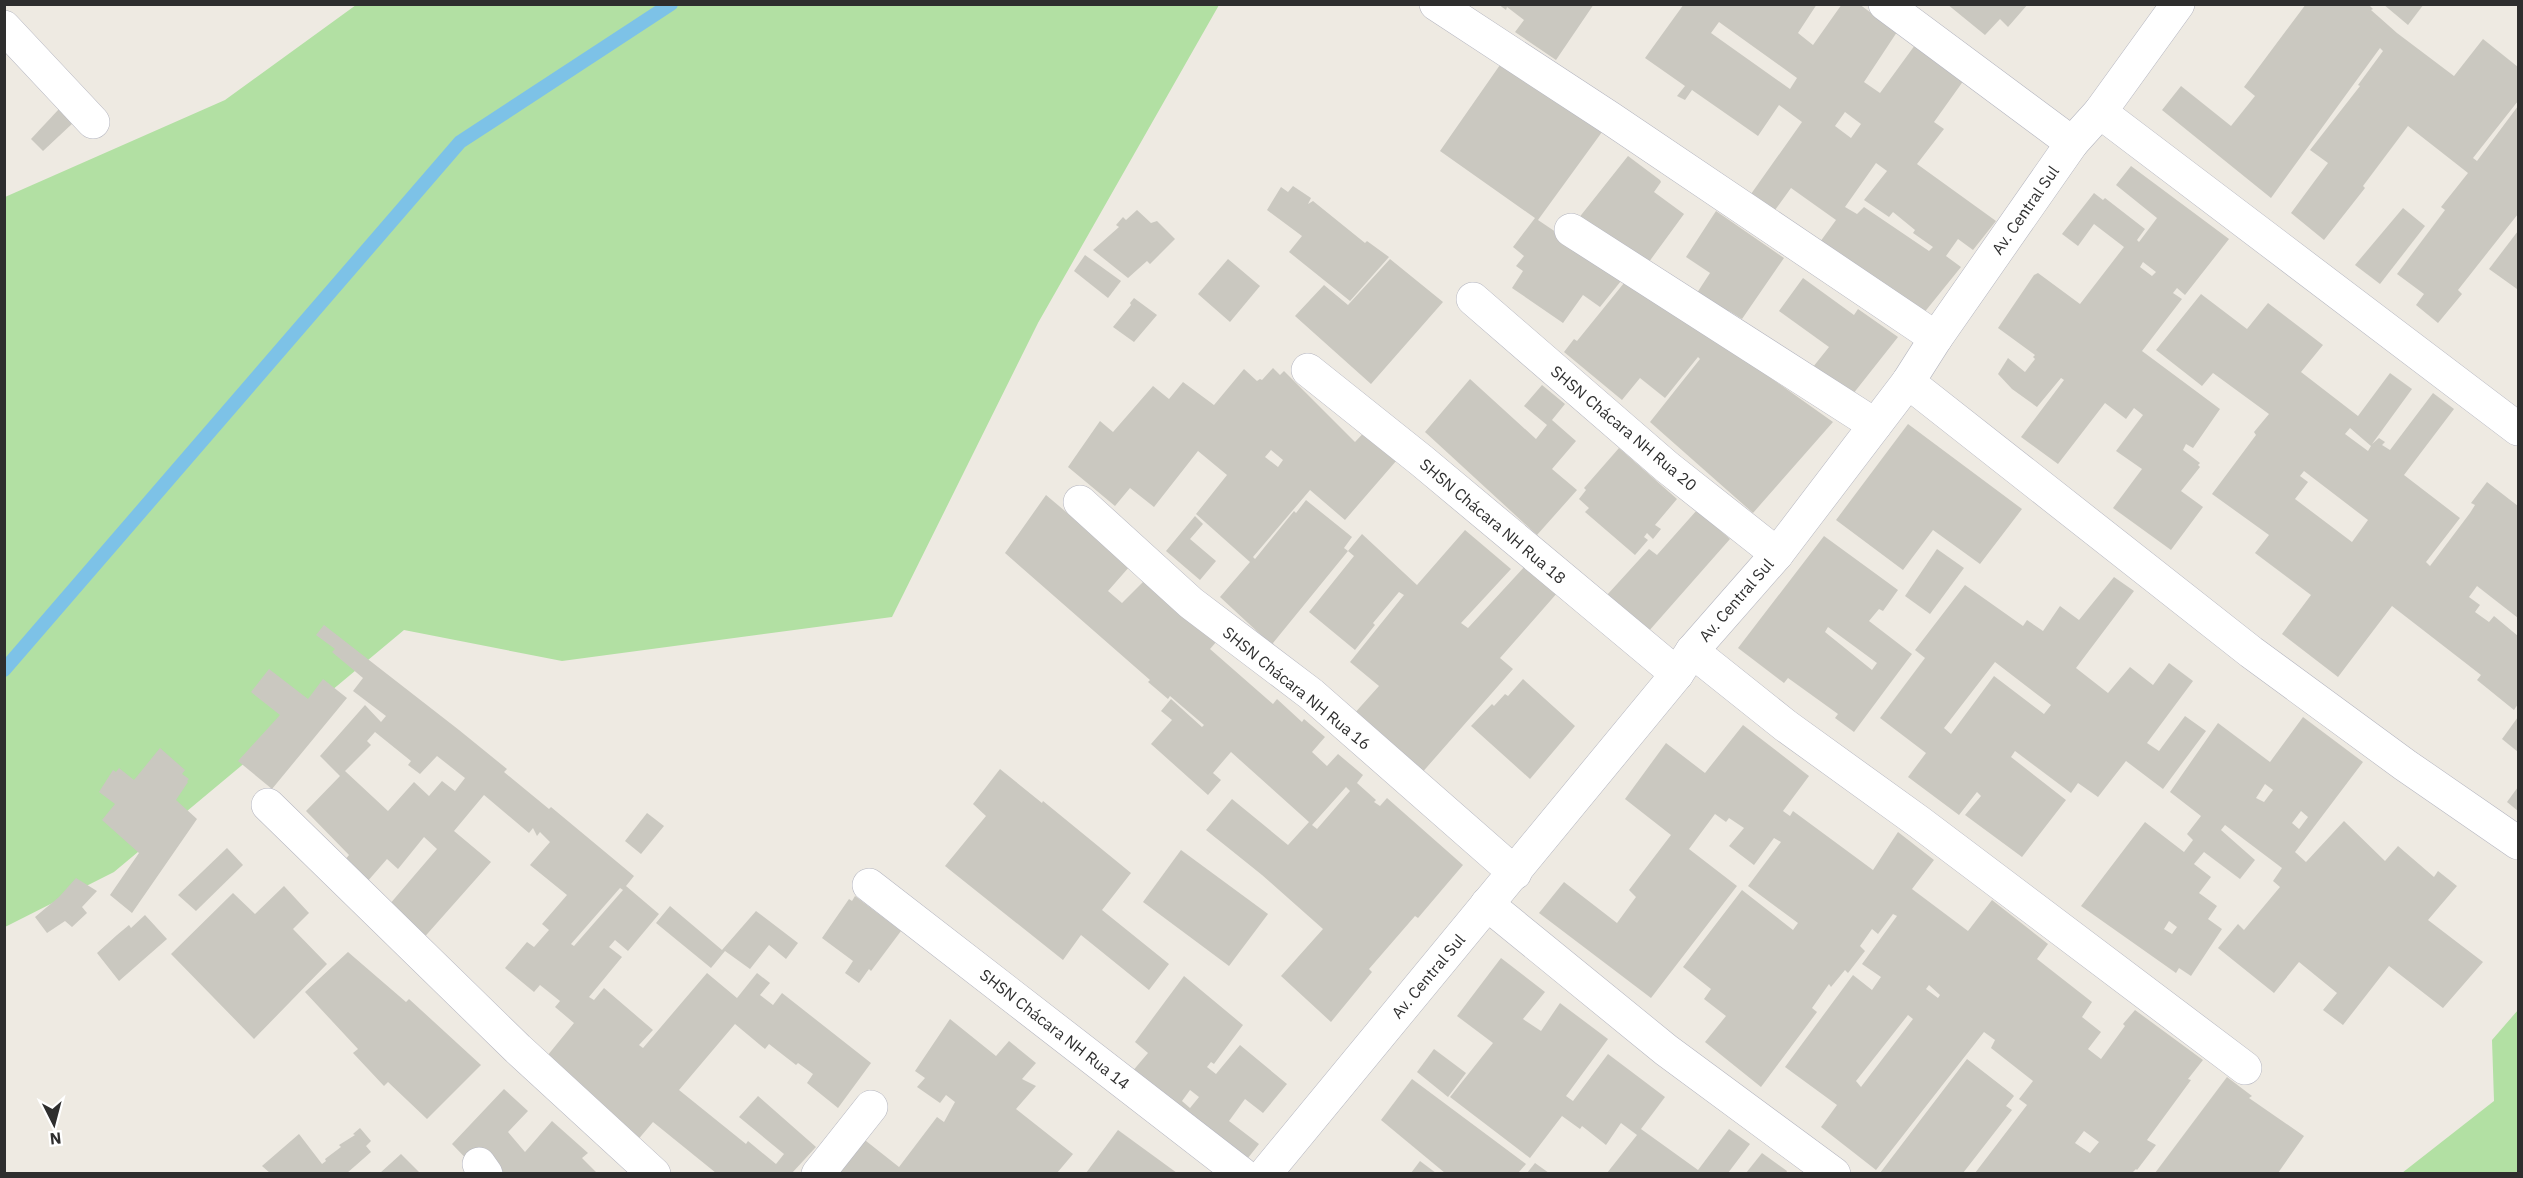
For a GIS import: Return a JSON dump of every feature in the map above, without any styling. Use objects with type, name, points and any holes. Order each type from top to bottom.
[{"type":"street","points":[[1436,4],[1610,118],[1936,338]]},
{"type":"street","points":[[1885,4],[2072,143]]},
{"type":"street","name":"Av. Central Sul","points":[[1264,1173],[1515,873],[1684,662],[1777,554],[1908,382],[1936,338],[2072,143],[2100,112],[2178,4]]},
{"type":"street","points":[[4,27],[93,123]]},
{"type":"street","points":[[2100,112],[2518,429]]},
{"type":"street","points":[[1571,230],[1875,425]]},
{"type":"street","name":"SHSN Chácara NH Rua 20","points":[[1473,299],[1667,467],[1777,554]]},
{"type":"street","name":"SHSN Chácara NH Rua 18","points":[[1308,370],[1422,461],[1684,662],[1786,726],[1919,822],[2245,1068]]},
{"type":"street","points":[[1908,382],[2251,652],[2405,765],[2518,843]]},
{"type":"street","name":"SHSN Chácara NH Rua 16","points":[[1080,502],[1191,603],[1311,694],[1515,873]]},
{"type":"street","points":[[268,805],[518,1049],[654,1173]]},
{"type":"street","name":"SHSN Chácara NH Rua 14","points":[[869,885],[1242,1173]]},
{"type":"street","points":[[1487,904],[1666,1050],[1834,1173]]},
{"type":"street","points":[[818,1173],[871,1107]]},
{"type":"green space","points":[[356,5],[1219,5],[1038,323],[892,617],[562,661],[404,630],[114,872],[5,927],[5,197],[225,100]]},
{"type":"green space","points":[[2518,1010],[2518,1173],[2402,1173],[2494,1101],[2492,1040]]},
{"type":"building","points":[[1498,4],[1594,4],[1556,60],[1515,32],[1524,20],[1507,7],[1506,10]]},
{"type":"building","points":[[1684,4],[1817,4],[1798,33],[1813,45],[1842,4],[1859,4],[1897,32],[1864,82],[1880,93],[1915,45],[1964,80],[1934,122],[1944,129],[1917,164],[1996,221],[1973,250],[1958,239],[1946,256],[1961,267],[1923,314],[1820,242],[1836,220],[1791,188],[1775,210],[1751,194],[1802,122],[1779,105],[1758,136],[1692,90],[1685,100],[1677,96],[1685,86],[1645,58]],"holes":[[[1719,22],[1797,78],[1790,89],[1711,33]],[[1845,112],[1861,124],[1851,138],[1835,126]],[[1876,163],[1887,171],[1864,200],[1889,217],[1893,212],[1915,230],[1913,233],[1933,247],[1929,251],[1864,207],[1857,214],[1845,207]]]},
{"type":"building","points":[[1947,4],[2028,4],[2008,27],[2000,19],[1985,35]]},
{"type":"building","points":[[2306,4],[2368,4],[2373,9],[2371,10],[2397,33],[2454,76],[2483,39],[2518,67],[2518,101],[2473,158],[2477,161],[2518,106],[2518,214],[2458,290],[2462,294],[2438,323],[2416,305],[2424,294],[2397,274],[2445,210],[2441,207],[2468,173],[2408,126],[2363,186],[2365,188],[2324,240],[2291,213],[2328,163],[2310,150],[2360,86],[2358,85],[2383,51],[2380,48],[2271,198],[2162,110],[2181,86],[2231,126],[2255,96],[2244,87]]},
{"type":"building","points":[[2383,4],[2424,4],[2408,25]]},
{"type":"building","points":[[1502,62],[1602,132],[1538,220],[1740,356],[1833,422],[1753,513],[1650,422],[1700,359],[1698,357],[1665,398],[1640,378],[1622,400],[1564,352],[1574,339],[1577,341],[1624,283],[1621,281],[1600,307],[1583,295],[1563,323],[1512,288],[1523,271],[1516,266],[1524,256],[1513,247],[1535,218],[1440,151]]},
{"type":"building","points":[[59,109],[74,122],[43,151],[31,139]]},
{"type":"building","points":[[1628,156],[1660,180],[1654,192],[1684,214],[1646,266],[1578,219]]},
{"type":"building","points":[[2131,166],[2229,239],[2185,295],[2177,288],[2173,293],[2182,299],[2142,351],[2220,409],[2193,448],[2186,444],[2183,450],[2200,463],[2198,465],[2200,467],[2181,491],[2203,507],[2171,550],[2113,508],[2142,469],[2116,451],[2143,415],[2134,408],[2126,419],[2105,403],[2058,464],[2021,437],[2064,380],[2061,378],[2037,407],[2012,389],[1998,374],[2008,358],[2025,372],[2035,359],[2033,357],[2035,355],[1998,328],[2034,275],[2038,273],[2080,304],[2124,247],[2094,224],[2078,246],[2062,234],[2094,193],[2103,200],[2105,198],[2145,229],[2137,240],[2139,242],[2157,218],[2116,185]],"holes":[[[2143,262],[2156,272],[2152,276],[2140,267]]]},
{"type":"building","points":[[1293,186],[1311,198],[1308,204],[1313,201],[1365,243],[1367,241],[1389,257],[1350,301],[1289,252],[1302,236],[1267,210],[1281,187],[1288,192]]},
{"type":"building","points":[[2403,208],[2425,226],[2380,284],[2355,265]]},
{"type":"building","points":[[1137,210],[1151,223],[1157,221],[1175,239],[1150,264],[1147,261],[1128,278],[1093,250],[1119,227],[1116,225],[1123,217],[1126,220]]},
{"type":"building","points":[[1716,211],[1784,258],[1742,319],[1729,311],[1726,317],[1695,296],[1710,273],[1686,257]]},
{"type":"building","points":[[2518,231],[2518,287],[2517,289],[2489,269]]},
{"type":"building","points":[[1085,255],[1121,281],[1108,298],[1074,271]]},
{"type":"building","points":[[1228,259],[1260,286],[1230,322],[1198,294]]},
{"type":"building","points":[[1390,259],[1443,302],[1371,384],[1295,316],[1324,285],[1348,305]]},
{"type":"building","points":[[1803,278],[1854,315],[1858,309],[1898,337],[1849,399],[1809,372],[1829,347],[1779,311]]},
{"type":"building","points":[[2201,294],[2247,329],[2268,303],[2323,345],[2301,372],[2358,416],[2390,373],[2412,389],[2372,444],[2379,438],[2385,442],[2382,445],[2390,450],[2433,393],[2454,409],[2404,475],[2460,518],[2426,562],[2430,566],[2470,513],[2475,505],[2471,503],[2487,482],[2518,506],[2518,618],[2477,586],[2469,597],[2480,605],[2475,612],[2489,622],[2494,616],[2518,636],[2518,704],[2514,710],[2477,680],[2481,675],[2392,606],[2338,677],[2282,634],[2311,595],[2255,553],[2269,535],[2212,494],[2269,414],[2213,373],[2202,386],[2156,350]],"holes":[[[2350,428],[2371,446],[2368,451],[2345,434]],[[2304,471],[2368,520],[2352,542],[2295,499],[2308,482],[2300,476]]]},
{"type":"building","points":[[1134,298],[1157,315],[1134,342],[1113,327]]},
{"type":"building","points":[[1273,368],[1280,375],[1284,371],[1355,442],[1371,425],[1403,453],[1345,520],[1310,490],[1253,557],[1255,559],[1294,511],[1296,513],[1306,500],[1352,537],[1344,548],[1348,551],[1273,643],[1275,648],[1220,597],[1250,562],[1196,514],[1227,475],[1198,451],[1154,507],[1130,488],[1115,506],[1068,467],[1100,421],[1113,432],[1153,386],[1169,399],[1183,382],[1214,405],[1244,369],[1257,381],[1262,380]],"holes":[[[1271,450],[1283,460],[1278,467],[1265,457]]]},
{"type":"building","points":[[1470,379],[1536,439],[1547,425],[1524,406],[1542,385],[1565,404],[1552,420],[1576,441],[1552,469],[1577,490],[1537,535],[1425,432]]},
{"type":"building","points":[[1908,424],[2022,509],[1980,564],[1933,530],[1903,570],[1836,520]]},
{"type":"building","points":[[1619,448],[1677,499],[1655,525],[1661,529],[1653,539],[1647,533],[1644,537],[1648,540],[1635,555],[1585,512],[1589,508],[1579,499],[1586,490],[1584,488]]},
{"type":"building","points":[[1046,495],[1130,566],[1108,591],[1122,603],[1145,580],[1217,641],[1210,649],[1273,704],[1277,699],[1302,722],[1304,719],[1325,737],[1312,752],[1327,766],[1338,754],[1363,775],[1357,783],[1376,800],[1374,802],[1380,806],[1387,798],[1463,865],[1418,918],[1415,916],[1369,969],[1372,972],[1331,1022],[1281,976],[1323,929],[1262,875],[1206,830],[1232,799],[1288,845],[1309,822],[1231,752],[1213,773],[1221,780],[1208,795],[1151,744],[1172,720],[1161,711],[1171,699],[1202,727],[1204,725],[1170,696],[1168,699],[1148,682],[1150,680],[1005,553]],"holes":[[[1346,787],[1350,791],[1317,829],[1312,825]]]},
{"type":"building","points":[[1697,510],[1730,539],[1648,632],[1607,595],[1649,549],[1657,555]]},
{"type":"building","points":[[1195,516],[1203,524],[1190,539],[1216,561],[1200,580],[1166,551]]},
{"type":"building","points":[[1465,530],[1511,569],[1461,623],[1468,628],[1526,565],[1558,592],[1500,658],[1513,669],[1420,775],[1353,715],[1379,686],[1350,662],[1404,595],[1399,592],[1373,623],[1375,625],[1355,650],[1309,612],[1354,556],[1348,551],[1362,534],[1417,585]]},
{"type":"building","points":[[1824,536],[1898,590],[1883,611],[1879,609],[1869,621],[1912,654],[1854,732],[1835,718],[1838,714],[1788,678],[1784,683],[1738,648]],"holes":[[[1828,627],[1877,663],[1872,670],[1825,632]]]},
{"type":"building","points":[[1937,549],[1964,568],[1930,614],[1905,596]]},
{"type":"building","points":[[2114,577],[2134,591],[2076,668],[2108,693],[2130,667],[2153,685],[2169,663],[2193,681],[2147,743],[2159,751],[2185,716],[2206,731],[2163,789],[2126,761],[2098,797],[2078,783],[2071,793],[2015,751],[2011,757],[2066,800],[2022,857],[1965,815],[1981,796],[1977,792],[1959,815],[1908,777],[1926,753],[1880,718],[1925,658],[1915,650],[1965,585],[2023,626],[2027,620],[2043,631],[2060,606],[2079,620]],"holes":[[[1995,662],[2051,705],[2044,714],[1994,676],[1951,734],[1944,728]]]},
{"type":"building","points":[[324,625],[459,730],[507,769],[504,772],[549,809],[551,807],[634,876],[626,886],[659,914],[628,951],[615,940],[609,947],[622,957],[589,997],[594,1000],[604,988],[653,1030],[639,1045],[643,1048],[707,973],[737,998],[757,973],[770,983],[760,995],[773,1005],[782,993],[871,1063],[838,1108],[807,1083],[813,1074],[798,1063],[796,1065],[769,1044],[765,1049],[735,1024],[679,1090],[746,1144],[748,1141],[776,1164],[784,1154],[739,1117],[758,1096],[816,1147],[792,1173],[716,1173],[653,1122],[636,1142],[543,1061],[574,1023],[555,1007],[560,1001],[540,985],[534,992],[505,968],[527,942],[534,947],[549,930],[542,924],[567,895],[530,865],[550,842],[540,832],[537,836],[533,828],[529,833],[484,795],[454,831],[491,862],[413,950],[377,919],[437,849],[424,837],[398,869],[387,859],[353,898],[330,878],[349,855],[306,811],[340,776],[320,756],[365,705],[381,722],[386,716],[353,691],[363,678],[332,652],[335,649],[316,635]],"holes":[[[375,732],[411,761],[408,765],[420,774],[437,756],[465,778],[455,791],[442,781],[429,796],[414,782],[388,811],[345,771],[371,745],[367,741]],[[620,888],[623,890],[574,946],[571,944]]]},
{"type":"building","points":[[269,669],[308,699],[323,679],[347,698],[272,789],[238,761],[280,715],[251,692]]},
{"type":"building","points":[[1523,679],[1575,726],[1530,779],[1471,726],[1492,704],[1494,706],[1505,694],[1508,696]]},
{"type":"building","points":[[2303,717],[2363,762],[2295,852],[2306,862],[2344,821],[2385,861],[2398,846],[2434,877],[2438,871],[2457,886],[2428,920],[2483,962],[2443,1008],[2389,966],[2343,1025],[2323,1010],[2337,993],[2299,962],[2274,993],[2218,948],[2238,924],[2244,930],[2280,887],[2273,881],[2282,868],[2225,825],[2221,830],[2255,860],[2240,879],[2204,852],[2194,864],[2211,877],[2199,893],[2217,906],[2208,919],[2222,929],[2191,976],[2179,968],[2176,973],[2081,906],[2145,822],[2184,852],[2193,840],[2187,834],[2201,816],[2170,792],[2218,723],[2270,762]],"holes":[[[2265,784],[2273,790],[2264,802],[2256,798]],[[2301,811],[2308,817],[2299,829],[2292,823]],[[2169,921],[2177,927],[2172,934],[2164,929]]]},
{"type":"building","points":[[2518,717],[2518,752],[2502,739]]},
{"type":"building","points":[[1743,725],[1809,776],[1783,811],[1790,816],[1793,811],[1873,870],[1898,832],[1934,860],[1912,889],[1968,931],[1992,900],[2048,944],[2037,959],[2092,1002],[2082,1017],[2101,1032],[2088,1049],[2101,1059],[2125,1026],[2123,1024],[2135,1010],[2203,1060],[2147,1140],[2156,1145],[2137,1170],[2132,1173],[1975,1173],[2027,1105],[2019,1099],[2033,1081],[1991,1048],[1995,1040],[1984,1032],[1876,1170],[1821,1127],[1837,1105],[1785,1067],[1853,975],[1872,990],[1881,977],[1862,964],[1897,916],[1893,914],[1878,934],[1872,929],[1860,946],[1865,951],[1848,973],[1845,970],[1831,987],[1829,984],[1812,1008],[1817,1012],[1761,1087],[1705,1042],[1726,1016],[1704,999],[1711,989],[1683,967],[1742,890],[1793,930],[1798,923],[1748,886],[1781,842],[1774,838],[1754,865],[1729,846],[1744,828],[1729,818],[1726,822],[1715,814],[1689,849],[1737,886],[1651,998],[1539,913],[1564,882],[1617,923],[1636,897],[1629,890],[1671,835],[1625,799],[1666,743],[1705,773]],"holes":[[[1929,985],[1940,995],[1938,998],[1926,989]],[[1908,1015],[1913,1019],[1861,1087],[1856,1081]],[[2084,1131],[2099,1142],[2090,1153],[2075,1143]]]},
{"type":"building","points":[[160,748],[185,770],[182,774],[189,779],[176,800],[197,819],[132,913],[110,895],[139,853],[102,820],[115,804],[99,792],[113,770],[116,772],[119,768],[134,780]]},
{"type":"building","points":[[1000,769],[1131,873],[1102,910],[1169,964],[1149,990],[1081,935],[1063,960],[945,866],[986,816],[973,804]]},
{"type":"building","points":[[2518,787],[2518,811],[2507,802]]},
{"type":"building","points":[[647,813],[664,826],[641,854],[625,841]]},
{"type":"building","points":[[227,848],[243,865],[196,911],[178,895]]},
{"type":"building","points":[[1181,850],[1268,914],[1229,966],[1143,902]]},
{"type":"building","points":[[76,878],[97,891],[82,907],[87,913],[72,927],[65,921],[47,933],[35,917],[59,897]]},
{"type":"building","points":[[284,886],[309,913],[293,929],[327,964],[254,1039],[171,954],[233,893],[255,914]]},
{"type":"building","points":[[855,896],[901,931],[859,983],[845,973],[853,961],[822,938],[849,899],[852,901]]},
{"type":"building","points":[[670,906],[722,950],[756,911],[798,943],[786,959],[769,945],[750,969],[725,951],[711,968],[656,923]]},
{"type":"building","points":[[145,915],[167,939],[119,981],[97,953],[129,925],[131,928]]},
{"type":"building","points":[[348,952],[406,1002],[409,999],[481,1065],[427,1119],[388,1082],[384,1086],[353,1053],[358,1049],[305,992]]},
{"type":"building","points":[[1501,958],[1545,992],[1523,1019],[1541,1031],[1560,1003],[1608,1039],[1566,1096],[1573,1101],[1608,1054],[1665,1097],[1641,1129],[1698,1170],[1729,1129],[1750,1144],[1728,1173],[1607,1173],[1637,1135],[1621,1123],[1606,1145],[1582,1126],[1580,1129],[1562,1116],[1530,1158],[1450,1097],[1493,1043],[1457,1016]]},
{"type":"building","points":[[1184,976],[1243,1025],[1214,1064],[1211,1062],[1207,1067],[1216,1074],[1240,1045],[1287,1084],[1263,1113],[1245,1099],[1229,1121],[1259,1144],[1244,1163],[1131,1073],[1148,1053],[1135,1042]],"holes":[[[1190,1090],[1199,1097],[1190,1108],[1182,1101]]]},
{"type":"building","points":[[950,1019],[996,1056],[1009,1041],[1036,1063],[1022,1079],[1036,1086],[1016,1109],[1073,1154],[1057,1173],[828,1173],[861,1137],[899,1167],[937,1117],[944,1122],[955,1102],[946,1095],[940,1103],[917,1087],[925,1078],[915,1071]]},
{"type":"building","points":[[1434,1049],[1466,1073],[1448,1097],[1417,1072]]},
{"type":"building","points":[[1967,1059],[2014,1096],[2006,1106],[2012,1110],[1963,1173],[1880,1173]]},
{"type":"building","points":[[2227,1077],[2252,1096],[2249,1098],[2304,1136],[2278,1173],[2155,1173]]},
{"type":"building","points":[[1412,1079],[1526,1164],[1518,1173],[1445,1173],[1381,1120]]},
{"type":"building","points":[[504,1089],[528,1111],[508,1132],[525,1152],[552,1121],[588,1153],[582,1158],[597,1173],[480,1173],[452,1144]]},
{"type":"building","points":[[360,1128],[371,1141],[366,1146],[371,1152],[347,1173],[270,1173],[262,1166],[299,1134],[322,1164],[341,1147],[339,1145],[355,1135],[353,1134]]},
{"type":"building","points":[[1118,1130],[1177,1173],[1086,1173]]},
{"type":"building","points":[[1762,1153],[1787,1171],[1786,1173],[1746,1173]]},
{"type":"building","points":[[401,1154],[420,1173],[380,1173]]},
{"type":"building","points":[[1420,1161],[1436,1173],[1411,1173]]},
{"type":"building","points":[[1535,1163],[1549,1173],[1527,1173]]},
{"type":"waterway","points":[[4,670],[460,142],[671,4]]}]
